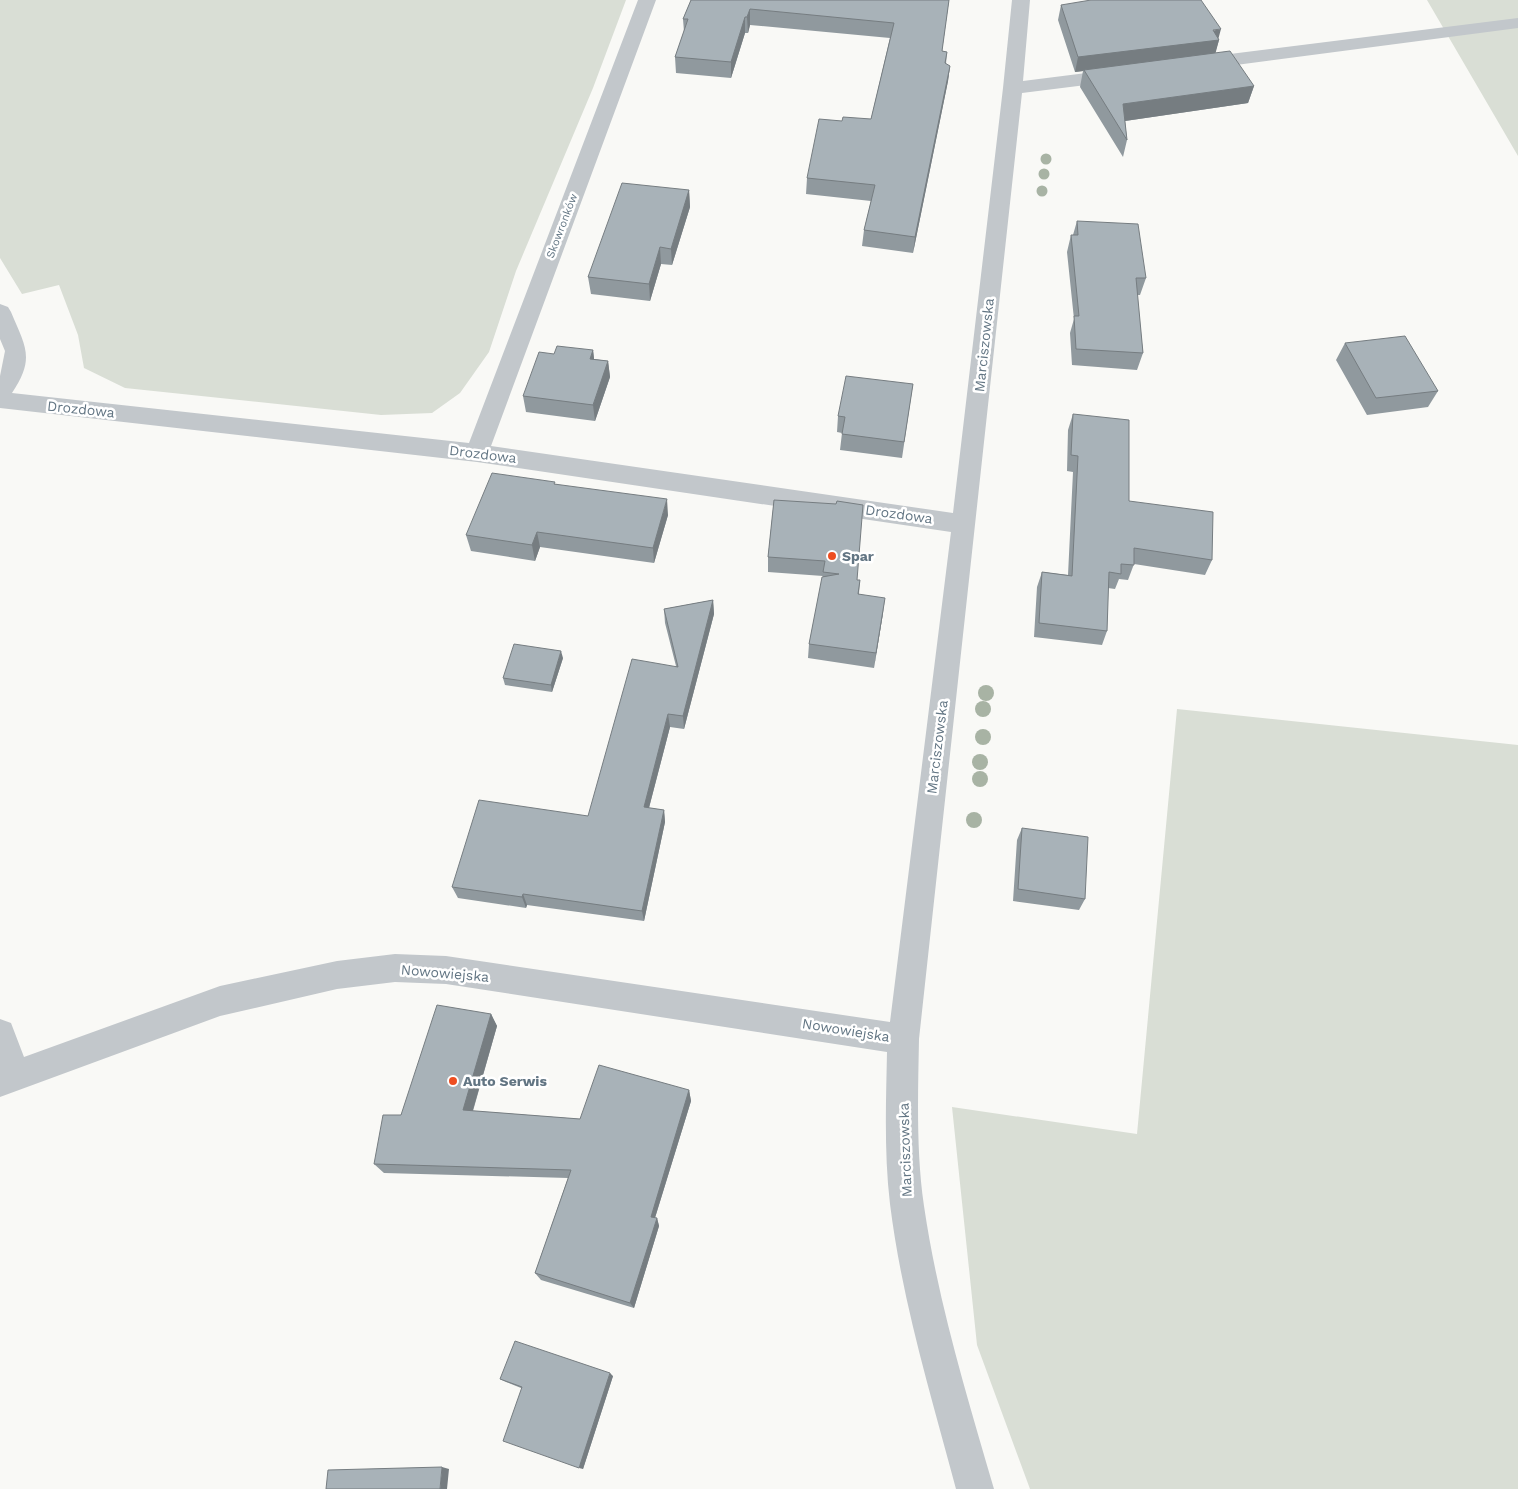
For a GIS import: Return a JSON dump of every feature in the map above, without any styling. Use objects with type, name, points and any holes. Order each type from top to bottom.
[{"type":"street","name":"Skowronków","points":[[477,453],[647,0]]},
{"type":"street","name":"Marciszowska","points":[[975,1489],[923,1300],[914,1250],[907,1203],[902,1115],[903,1039],[964,524],[1013,88],[1021,0]]},
{"type":"street","points":[[1183,66],[1518,23]]},
{"type":"street","points":[[1013,88],[1134,73]]},
{"type":"street","points":[[0,312],[16,351],[13,374],[0,394]]},
{"type":"street","name":"Drozdowa","points":[[0,400],[477,453],[964,524]]},
{"type":"street","name":"Nowowiejska","points":[[8,1078],[220,1001],[337,975],[395,968],[446,970],[903,1039]]},
{"type":"street","points":[[0,1034],[8,1078]]},
{"type":"shaded area","points":[[0,0],[626,0],[593,88],[516,271],[489,352],[460,393],[432,413],[381,415],[125,388],[84,368],[78,335],[59,285],[22,294],[0,258]]},
{"type":"shaded area","points":[[1427,0],[1518,0],[1518,156]]},
{"type":"shaded area","points":[[1177,709],[1518,745],[1518,1489],[1030,1489],[977,1345],[952,1107],[1137,1134]]},
{"type":"building","points":[[691,0],[949,0],[942,51],[947,52],[945,63],[950,66],[915,237],[864,230],[875,185],[807,178],[819,119],[842,121],[843,117],[871,119],[894,23],[750,9],[747,17],[745,17],[731,62],[675,57],[688,19],[683,19]]},
{"type":"building","points":[[1091,0],[1201,0],[1221,29],[1213,30],[1219,40],[1078,57],[1061,5]]},
{"type":"building","points":[[1230,51],[1254,86],[1123,104],[1127,140],[1084,70]]},
{"type":"building","points":[[622,183],[689,190],[671,249],[660,247],[649,284],[588,277]]},
{"type":"building","points":[[1077,221],[1138,224],[1146,278],[1136,278],[1143,353],[1076,349],[1074,316],[1079,316],[1071,235],[1078,235]]},
{"type":"building","points":[[1405,336],[1438,391],[1376,398],[1345,343]]},
{"type":"building","points":[[557,346],[593,350],[590,359],[608,361],[593,405],[523,396],[539,352],[554,354]]},
{"type":"building","points":[[846,376],[913,384],[904,442],[842,434],[845,417],[838,416]]},
{"type":"building","points":[[1073,414],[1129,420],[1129,501],[1213,512],[1212,560],[1134,548],[1134,565],[1121,564],[1121,574],[1109,572],[1107,631],[1039,623],[1042,572],[1072,576],[1078,456],[1071,455]]},
{"type":"building","points":[[492,473],[555,482],[554,484],[667,499],[653,548],[537,532],[532,545],[466,535]]},
{"type":"building","points":[[774,500],[836,504],[837,501],[863,505],[857,580],[860,580],[858,594],[885,598],[876,653],[809,644],[822,577],[839,574],[823,572],[825,561],[768,557]]},
{"type":"building","points":[[713,600],[683,716],[668,714],[644,807],[664,810],[642,911],[523,894],[522,897],[452,887],[479,800],[588,816],[632,659],[678,667],[664,609]]},
{"type":"building","points":[[514,644],[561,651],[551,685],[503,678]]},
{"type":"building","points":[[1022,828],[1088,837],[1085,899],[1018,889]]},
{"type":"building","points":[[437,1005],[491,1014],[463,1110],[580,1119],[599,1065],[689,1090],[651,1217],[657,1218],[630,1303],[535,1273],[571,1170],[374,1164],[383,1115],[401,1115]]},
{"type":"building","points":[[515,1341],[610,1373],[579,1468],[503,1441],[522,1387],[500,1379]]},
{"type":"building","points":[[442,1467],[440,1489],[326,1489],[328,1470]]},
{"type":"place","name":"Spar","points":[[832,556]]},
{"type":"place","name":"Auto Serwis","points":[[453,1081]]}]
